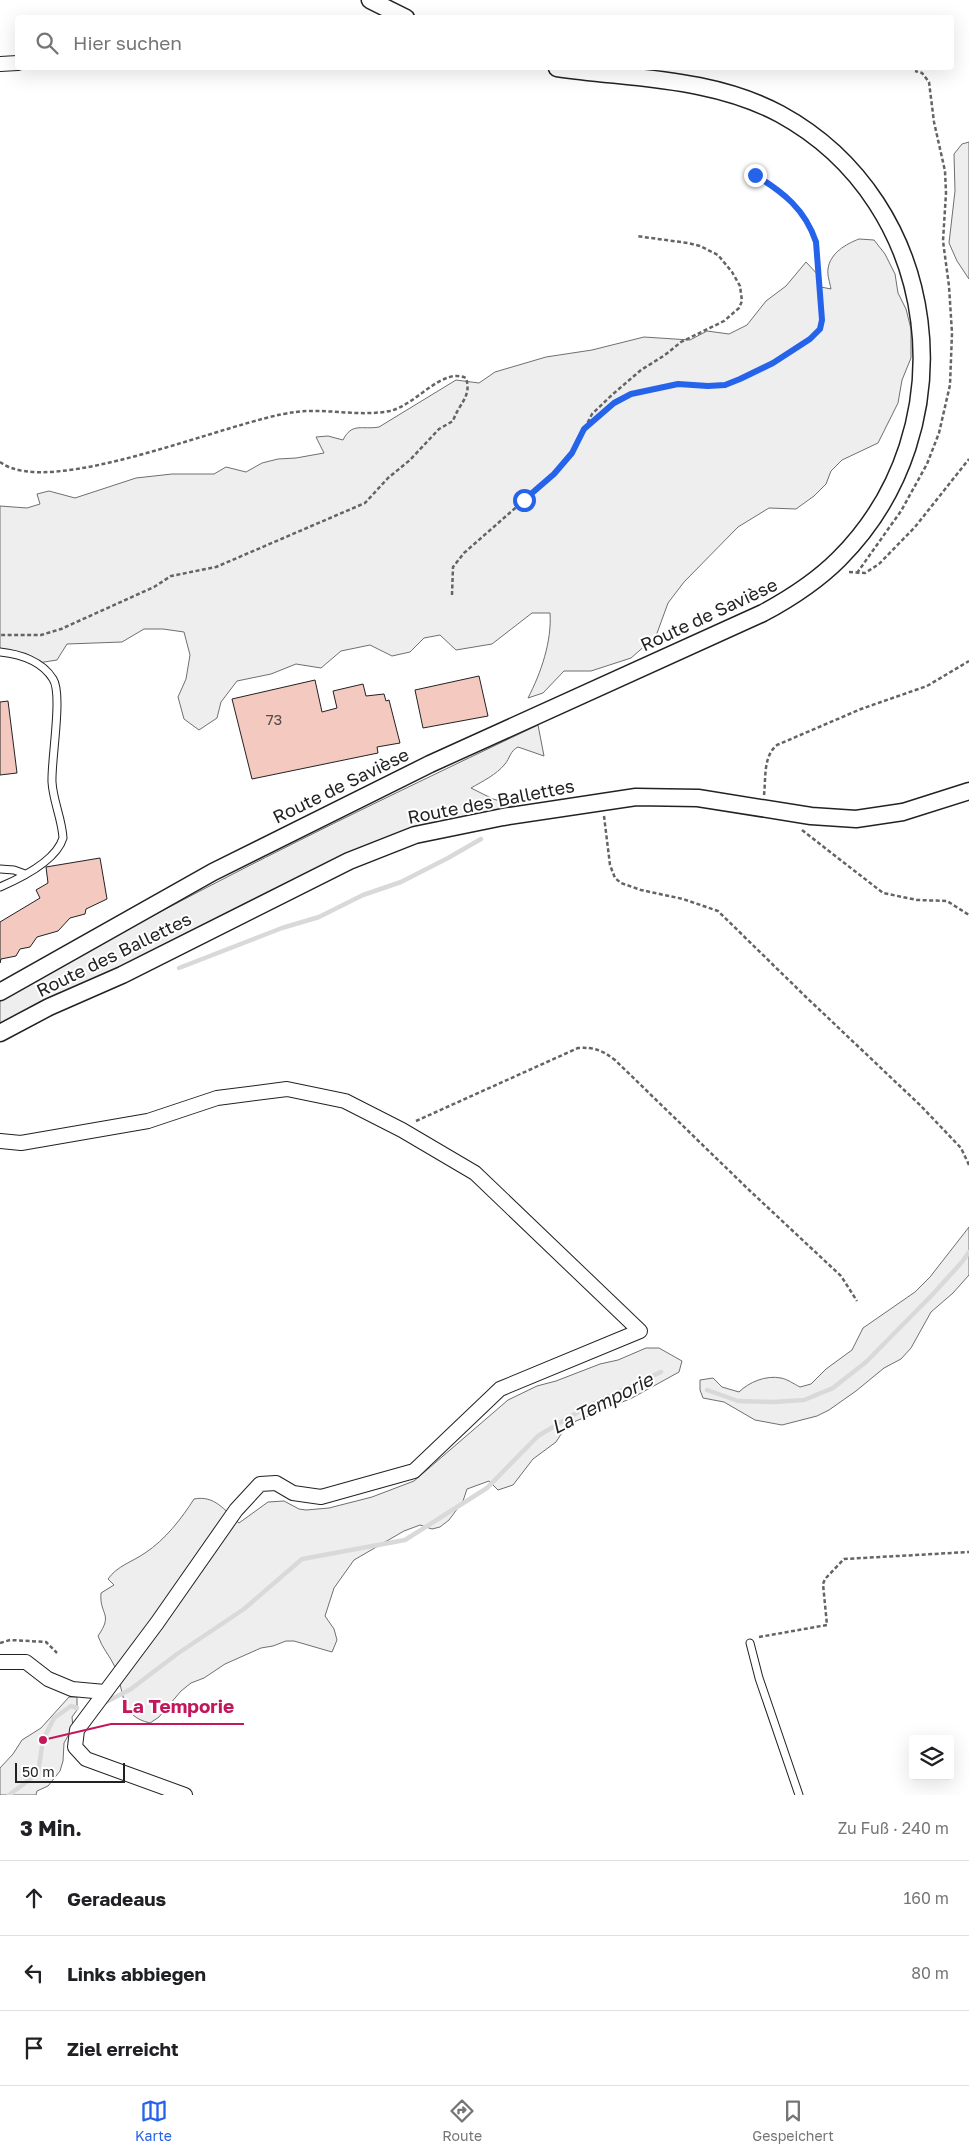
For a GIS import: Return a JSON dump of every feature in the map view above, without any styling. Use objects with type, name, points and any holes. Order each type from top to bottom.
[{"type":"street","points":[[370,0],[400,15]]},
{"type":"street","points":[[0,64],[15,63]]},
{"type":"street","name":"Route de Savièse","points":[[0,992],[213,872],[282,837],[430,764],[763,613],[794,596],[835,563],[864,530],[889,491],[902,464],[912,435],[919,404],[923,351],[921,322],[907,267],[888,221],[868,191],[844,162],[823,143],[779,114],[742,97],[706,87],[573,70]]},
{"type":"street","name":"Route des Ballettes","points":[[0,1033],[50,1007],[130,971],[349,861],[386,845],[448,827],[636,797],[672,796],[835,819],[877,817],[902,812],[969,791]]},
{"type":"street","points":[[0,1140],[21,1143],[148,1121],[217,1098],[288,1089],[345,1101],[400,1129],[475,1173],[640,1331],[500,1389],[414,1471],[321,1497],[294,1493],[276,1483],[260,1484],[236,1510],[157,1623],[77,1730],[76,1747],[86,1759],[185,1795]]},
{"type":"street","points":[[0,1662],[26,1662],[48,1679],[72,1689],[105,1692]]},
{"type":"lane","points":[[0,652],[23,656],[38,665],[54,680],[56,711],[52,782],[63,838],[60,846],[52,856],[25,874],[0,887]]},
{"type":"lane","points":[[0,869],[14,870],[25,874]]},
{"type":"lane","points":[[750,1643],[759,1678],[799,1795]]},
{"type":"path","points":[[584,429],[614,403],[631,394],[678,384],[725,385],[740,379],[773,363],[810,339],[820,329],[822,314],[816,242],[813,232],[801,211],[793,202],[755,175]]},
{"type":"path","points":[[452,595],[453,567],[464,553],[554,474],[572,453],[592,414],[603,402],[641,370],[681,342],[724,321],[739,308],[742,301],[740,286],[732,272],[718,255],[700,246],[669,239],[636,236]]},
{"type":"path","points":[[0,462],[27,472],[110,464],[243,424],[294,412],[318,411],[354,414],[392,410],[414,400],[447,376],[459,375],[466,378],[469,387],[469,394],[457,410],[453,421],[439,430],[410,460],[388,478],[365,503],[216,567],[171,576],[154,587],[61,629],[41,635],[0,635]]},
{"type":"path","points":[[835,563],[852,573],[860,574],[870,571],[915,527],[969,459]]},
{"type":"path","points":[[762,808],[768,761],[772,749],[777,745],[861,709],[927,686],[969,661]]},
{"type":"path","points":[[602,802],[610,865],[615,878],[621,883],[640,890],[683,900],[718,911],[806,998],[921,1106],[961,1148],[969,1165]]},
{"type":"path","points":[[796,814],[799,826],[805,833],[883,893],[917,900],[947,901],[969,915]]},
{"type":"path","points":[[400,1129],[578,1048],[590,1047],[602,1050],[615,1060],[841,1276],[857,1301]]},
{"type":"path","points":[[750,1643],[754,1638],[827,1624],[823,1584],[825,1579],[844,1559],[969,1552]]},
{"type":"path","points":[[0,1643],[10,1640],[46,1642],[57,1653]]},
{"type":"shaded area","points":[[969,142],[969,279],[957,261],[949,243],[955,191],[954,154],[962,144]]},
{"type":"shaded area","points":[[859,239],[874,240],[885,254],[895,274],[898,293],[906,309],[911,329],[911,358],[902,380],[898,403],[878,443],[842,460],[831,471],[826,484],[814,496],[796,509],[769,508],[738,527],[684,582],[668,603],[656,636],[631,658],[591,671],[564,671],[543,693],[528,698],[545,657],[550,624],[550,613],[532,613],[492,644],[456,650],[440,635],[424,638],[410,652],[392,656],[370,645],[341,651],[321,668],[296,664],[271,674],[237,681],[221,702],[217,718],[199,730],[184,719],[178,697],[186,679],[190,655],[184,632],[144,629],[122,642],[67,644],[57,660],[38,663],[0,654],[0,506],[27,508],[40,504],[37,494],[49,491],[75,498],[136,478],[172,474],[214,474],[226,467],[246,472],[262,463],[278,459],[324,453],[316,437],[328,436],[343,440],[346,434],[354,429],[379,427],[456,380],[479,383],[495,372],[546,357],[592,350],[644,337],[690,340],[707,331],[729,334],[747,325],[766,301],[786,286],[806,262],[820,277],[821,287],[831,289],[828,276],[829,263],[844,246]]},
{"type":"shaded area","points":[[538,725],[544,756],[518,747],[513,750],[505,764],[498,771],[471,788],[493,799],[515,805],[414,829],[362,847],[226,916],[0,1026],[0,1001],[66,963],[266,857]]},
{"type":"shaded area","points":[[969,1227],[969,1275],[953,1293],[931,1312],[911,1348],[901,1359],[884,1368],[829,1410],[817,1416],[782,1425],[755,1420],[724,1402],[703,1398],[700,1390],[700,1380],[713,1378],[722,1387],[739,1392],[753,1382],[764,1378],[775,1377],[788,1380],[800,1387],[811,1384],[826,1369],[852,1350],[863,1328],[915,1292],[930,1277]]},
{"type":"shaded area","points":[[646,1348],[659,1348],[682,1361],[679,1372],[632,1398],[576,1421],[565,1428],[556,1442],[533,1459],[513,1485],[498,1490],[489,1481],[467,1489],[463,1501],[449,1520],[440,1527],[432,1529],[420,1525],[404,1531],[354,1560],[334,1588],[325,1616],[334,1629],[337,1640],[332,1652],[294,1641],[286,1641],[261,1648],[225,1664],[204,1678],[191,1683],[181,1691],[159,1717],[150,1723],[140,1720],[128,1709],[115,1667],[98,1636],[105,1623],[101,1593],[114,1585],[108,1579],[116,1571],[152,1548],[166,1535],[194,1499],[201,1498],[214,1501],[239,1523],[268,1502],[284,1501],[299,1509],[306,1510],[329,1508],[372,1497],[414,1481],[508,1400],[537,1386],[556,1381],[600,1364],[618,1360]]},
{"type":"shaded area","points":[[69,1697],[77,1697],[77,1710],[72,1717],[73,1727],[64,1743],[63,1761],[60,1771],[48,1786],[37,1791],[36,1795],[0,1795],[0,1768],[13,1754],[22,1740],[41,1728]]},
{"type":"building","points":[[479,676],[488,716],[423,728],[415,690]]},
{"type":"building","points":[[315,680],[322,712],[337,708],[333,691],[363,684],[366,696],[384,694],[386,701],[389,700],[400,743],[377,747],[378,753],[252,779],[232,699]]},
{"type":"building","points":[[8,701],[17,773],[0,775],[0,702]]},
{"type":"building","points":[[100,858],[107,899],[86,909],[85,914],[70,918],[58,931],[37,937],[30,947],[20,949],[16,956],[1,959],[0,963],[0,922],[40,898],[36,890],[48,883],[46,867]]},
{"type":"waterway","points":[[179,968],[282,928],[319,917],[363,895],[401,882],[481,839]]},
{"type":"waterway","name":"La Temporie","points":[[707,1390],[738,1401],[774,1402],[804,1400],[833,1388],[866,1362],[933,1294],[969,1252]]},
{"type":"waterway","name":"La Temporie","points":[[106,1702],[131,1689],[177,1654],[244,1609],[302,1559],[405,1540],[487,1488],[538,1436],[588,1406],[661,1372]]},
{"type":"waterway","name":"La Temporie","points":[[9,1795],[38,1773],[43,1740],[54,1718],[71,1706],[77,1708]]},
{"type":"place","name":"La Temporie","points":[[43,1740]]},
{"type":"route","points":[[524,500],[554,474],[572,453],[584,429],[614,403],[631,394],[678,384],[725,385],[773,363],[810,339],[820,329],[822,320],[816,242],[813,232],[801,211],[793,202],[755,175]]}]
